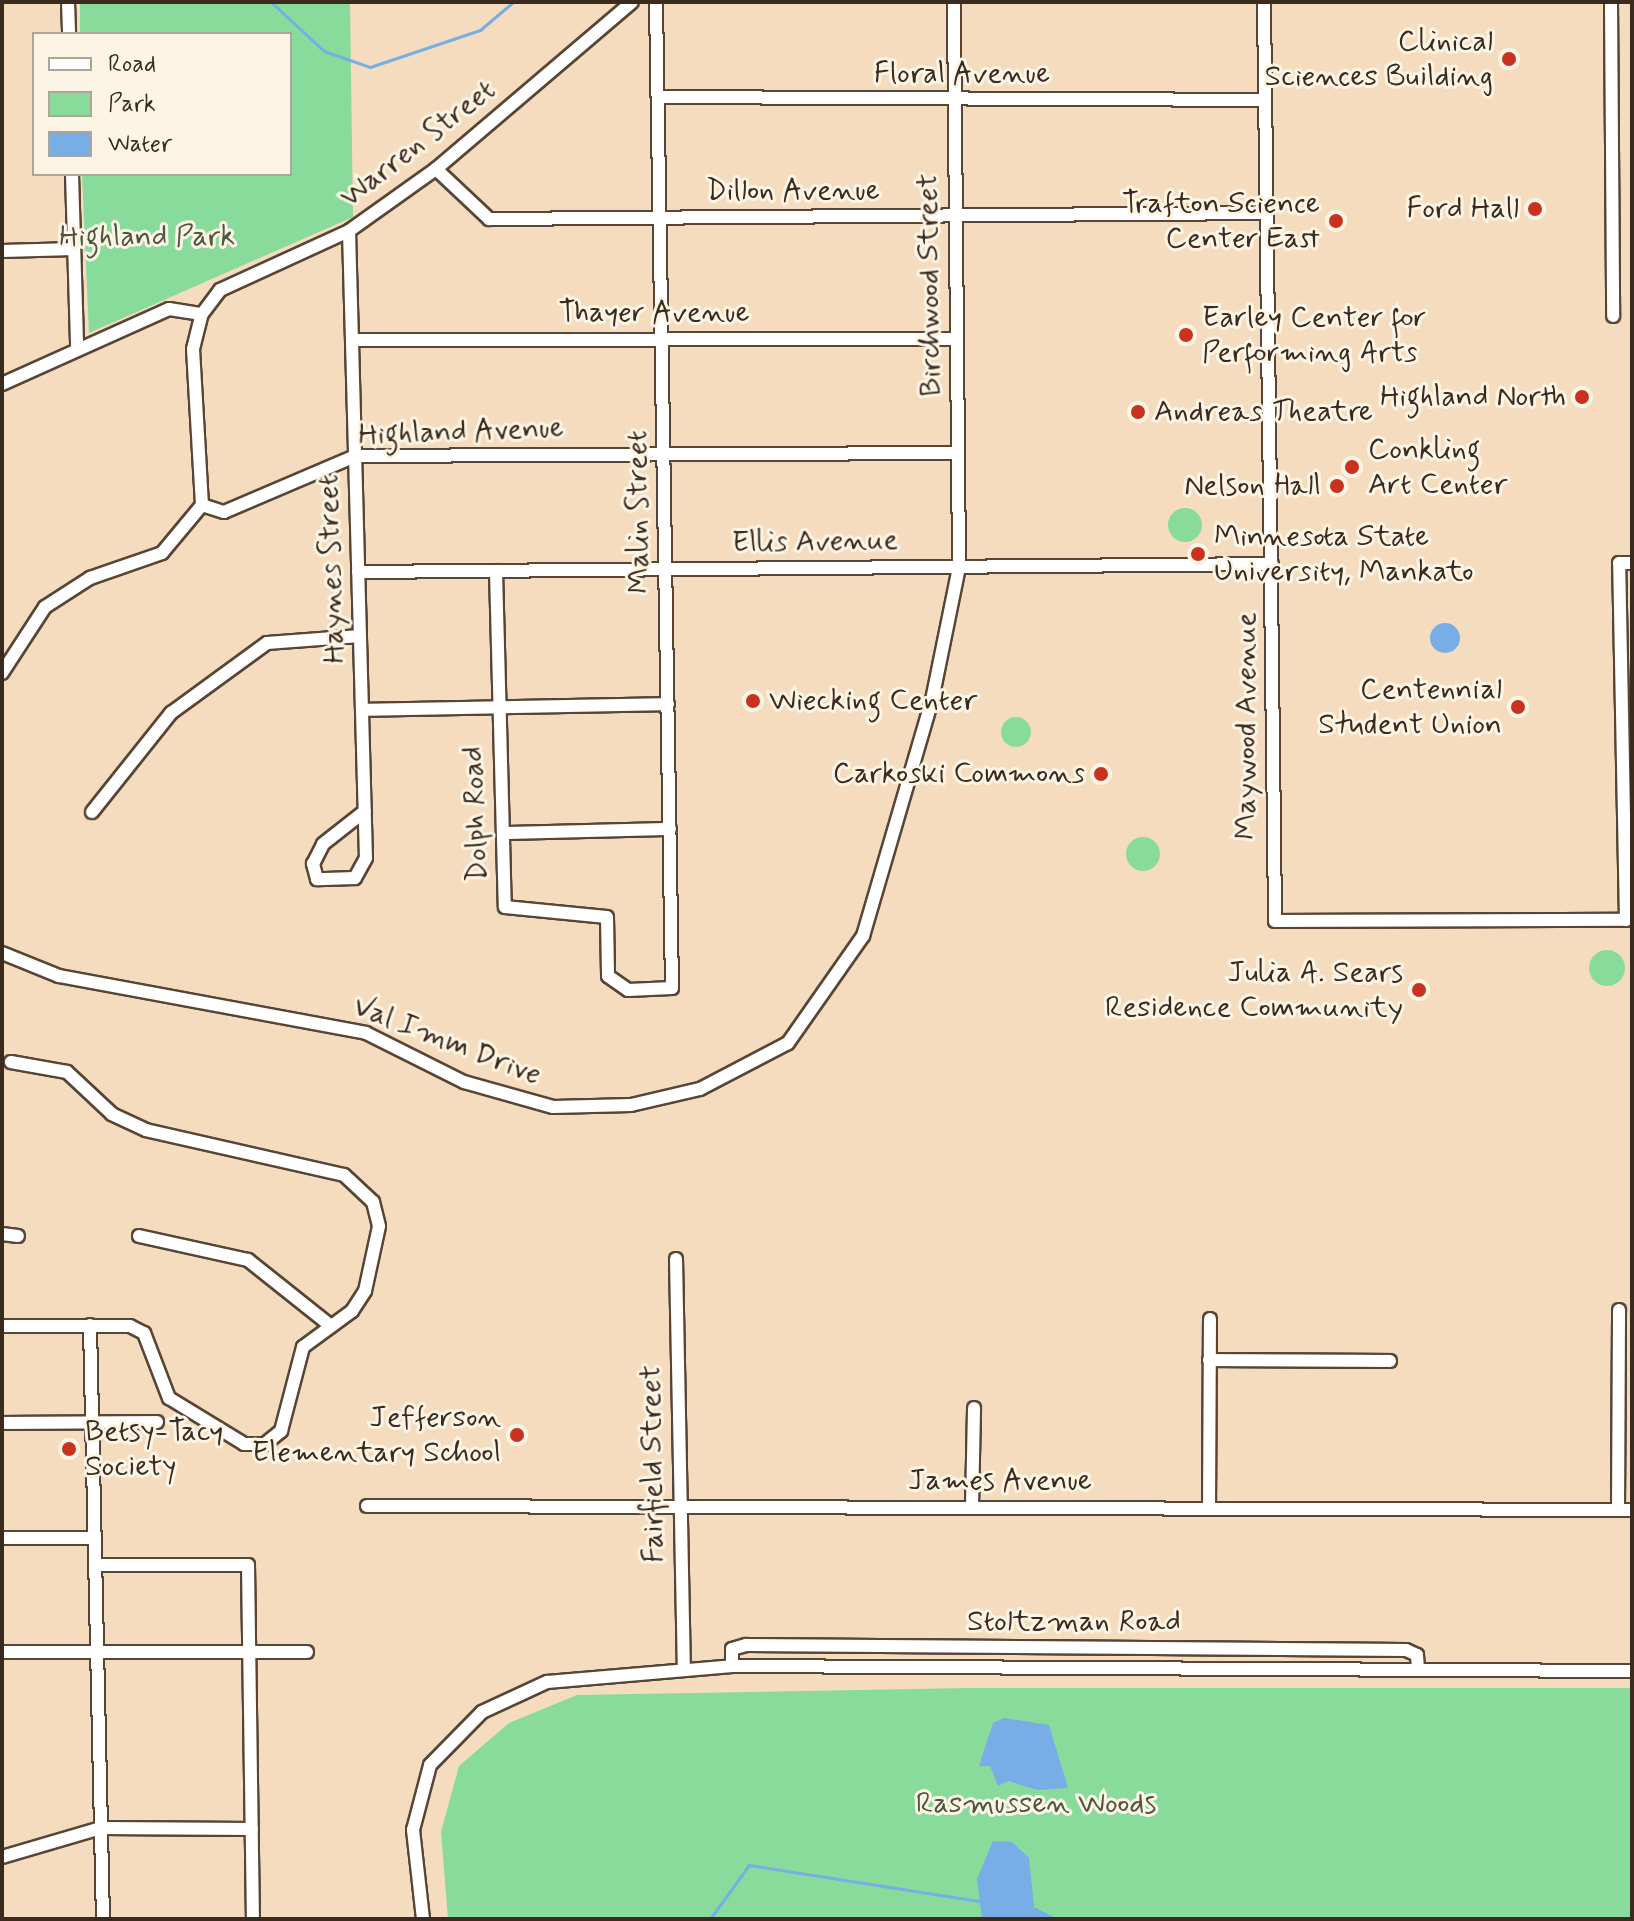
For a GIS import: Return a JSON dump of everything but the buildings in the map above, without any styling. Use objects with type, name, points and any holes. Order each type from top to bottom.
[{"type":"street","points":[[68,2],[69,32]]},
{"type":"street","name":"Warren Street","points":[[202,314],[220,290],[349,231],[436,169],[632,2]]},
{"type":"street","name":"Malin Street","points":[[638,990],[672,988],[656,2]]},
{"type":"street","name":"Birchwood Street","points":[[954,2],[959,567]]},
{"type":"street","name":"Maywood Avenue","points":[[1264,2],[1275,921],[1626,920],[1626,563]]},
{"type":"street","points":[[1611,2],[1613,316]]},
{"type":"street","name":"Floral Avenue","points":[[659,97],[1264,100]]},
{"type":"street","name":"Dillon Avenue","points":[[436,169],[489,219],[1266,213]]},
{"type":"street","points":[[72,176],[77,347]]},
{"type":"street","name":"Haynes Street","points":[[349,231],[365,811],[366,858],[355,878],[340,883],[314,872],[323,844],[365,811]]},
{"type":"street","points":[[2,251],[74,249]]},
{"type":"street","points":[[2,384],[77,347],[169,309],[202,314],[193,349],[202,505],[162,553],[90,578],[45,607],[2,673]]},
{"type":"street","name":"Thayer Avenue","points":[[352,340],[957,339]]},
{"type":"street","name":"Highland Avenue","points":[[202,505],[224,512],[355,456],[958,453]]},
{"type":"street","name":"Ellis Avenue","points":[[358,572],[1272,564]]},
{"type":"street","name":"Val Imm Drive","points":[[2,953],[59,976],[366,1033],[464,1082],[553,1107],[631,1105],[724,1079],[788,1043],[863,936],[932,700],[959,567]]},
{"type":"street","name":"Dolph Road","points":[[496,571],[505,907],[607,917],[608,976],[638,990]]},
{"type":"street","points":[[92,812],[171,713],[267,643],[360,636]]},
{"type":"street","points":[[362,710],[668,704]]},
{"type":"street","points":[[504,833],[670,829]]},
{"type":"street","points":[[2,1326],[90,1325],[144,1333],[169,1398],[258,1446],[281,1431],[296,1358],[360,1301],[377,1240],[378,1214],[356,1183],[146,1130],[112,1114],[67,1072],[11,1062]]},
{"type":"street","points":[[2,1234],[18,1236]]},
{"type":"street","points":[[139,1236],[248,1260],[331,1326]]},
{"type":"street","name":"Fairfield Street","points":[[676,1259],[684,1667]]},
{"type":"street","points":[[1618,1510],[1619,1310]]},
{"type":"street","points":[[1209,1509],[1210,1319]]},
{"type":"street","points":[[90,1325],[103,1919]]},
{"type":"street","points":[[1209,1360],[1390,1361]]},
{"type":"street","points":[[972,1506],[974,1408]]},
{"type":"street","points":[[2,1423],[157,1422]]},
{"type":"street","name":"James Avenue","points":[[367,1506],[1632,1510]]},
{"type":"street","points":[[2,1538],[95,1538]]},
{"type":"street","points":[[95,1565],[248,1565],[252,1652],[253,1919]]},
{"type":"street","name":"Stoltzman Road","points":[[732,1666],[737,1645],[762,1645],[1406,1650],[1417,1655],[1418,1670]]},
{"type":"street","points":[[2,1652],[307,1652]]},
{"type":"street","name":"Stoltzman Road","points":[[423,1919],[413,1830],[422,1783],[442,1746],[482,1712],[547,1682],[684,1667],[732,1666],[1632,1671]]},
{"type":"street","points":[[2,1857],[101,1828],[252,1829]]},
{"type":"green space","name":"Highland Park","points":[[80,2],[350,2],[353,217],[89,333],[82,176],[292,176],[292,32],[80,32]]},
{"type":"green space","points":[[1185,508],[1197,513],[1202,525],[1197,537],[1185,542],[1173,537],[1168,525],[1173,513]]},
{"type":"green space","points":[[1016,717],[1027,721],[1031,732],[1027,743],[1016,747],[1005,743],[1001,732],[1005,721]]},
{"type":"green space","points":[[1143,837],[1155,842],[1160,854],[1155,866],[1143,871],[1131,866],[1126,854],[1131,842]]},
{"type":"green space","points":[[1607,950],[1620,955],[1625,968],[1620,981],[1607,986],[1594,981],[1589,968],[1594,955]]},
{"type":"green space","name":"Rasmussen Woods","points":[[969,1688],[1632,1688],[1632,1919],[448,1919],[441,1832],[459,1766],[509,1723],[577,1695]]},
{"type":"water","points":[[1445,623],[1456,627],[1460,638],[1456,649],[1445,653],[1434,649],[1430,638],[1434,627]]},
{"type":"water","points":[[1004,1718],[1049,1725],[1068,1788],[1037,1790],[1008,1781],[998,1786],[990,1766],[979,1766],[993,1723]]},
{"type":"water","points":[[993,1841],[1012,1842],[1029,1858],[1034,1907],[1058,1919],[982,1919],[977,1879]]},
{"type":"waterway","points":[[271,2],[324,51],[370,67],[480,30],[513,2]]},
{"type":"waterway","points":[[710,1919],[749,1865],[980,1901]]},
{"type":"place","name":"Clinical Sciences Building","points":[[1509,59]]},
{"type":"place","name":"Ford Hall","points":[[1535,209]]},
{"type":"place","name":"Trafton Science Center East","points":[[1336,221]]},
{"type":"place","name":"Earley Center for Performing Arts","points":[[1186,335]]},
{"type":"place","name":"Highland North","points":[[1582,397]]},
{"type":"place","name":"Andreas Theatre","points":[[1138,412]]},
{"type":"place","name":"Conkling Art Center","points":[[1352,467]]},
{"type":"place","name":"Nelson Hall","points":[[1337,486]]},
{"type":"place","name":"Minnesota State University, Mankato","points":[[1198,554]]},
{"type":"place","name":"Wiecking Center","points":[[753,701]]},
{"type":"place","name":"Centennial Student Union","points":[[1518,707]]},
{"type":"place","name":"Carkoski Commons","points":[[1101,774]]},
{"type":"place","name":"Julia A. Sears Residence Community","points":[[1419,990]]},
{"type":"place","name":"Jefferson Elementary School","points":[[517,1435]]},
{"type":"place","name":"Betsy-Tacy Society","points":[[69,1449]]}]
